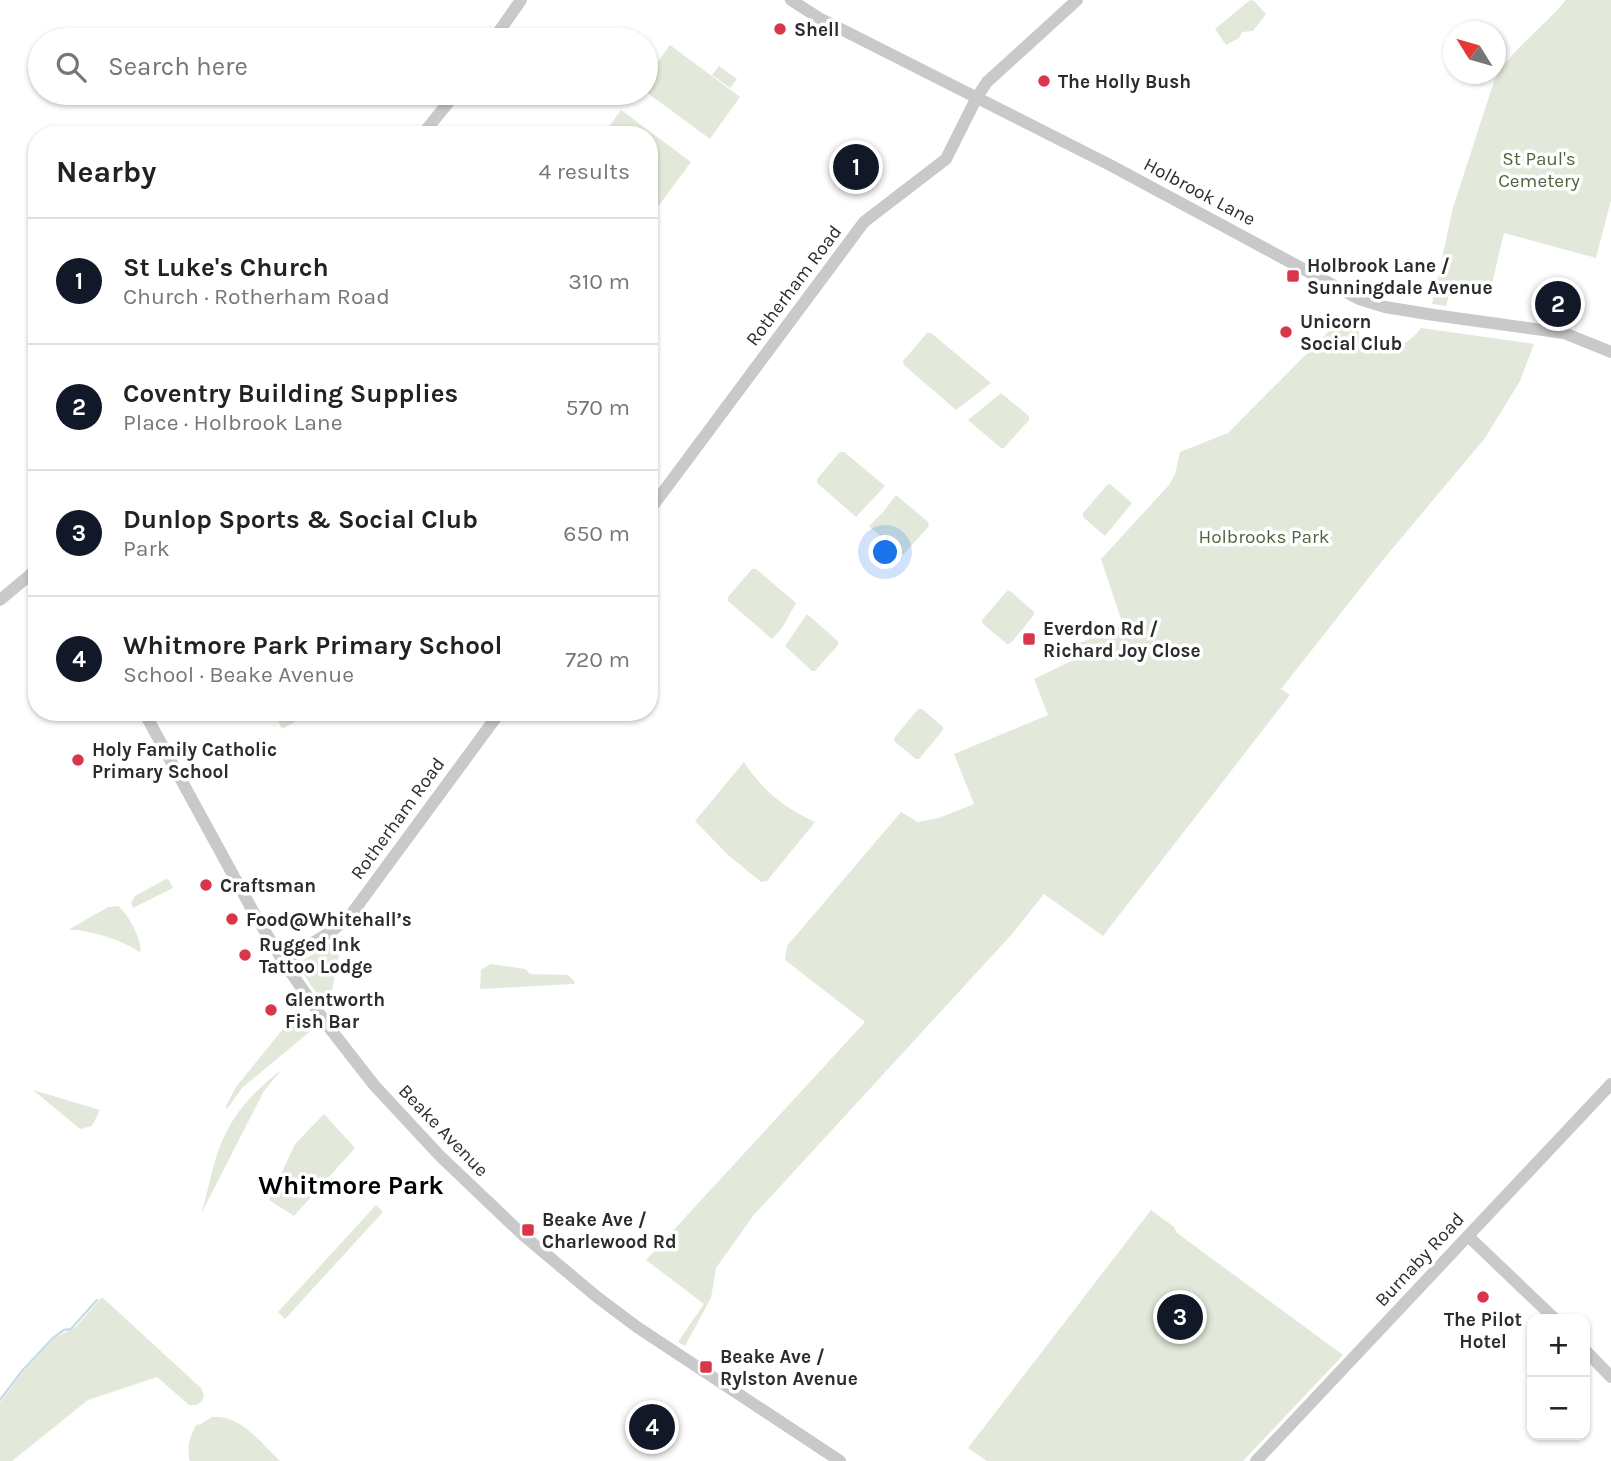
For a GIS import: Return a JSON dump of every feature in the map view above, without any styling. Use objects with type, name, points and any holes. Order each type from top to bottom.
[{"type":"street","points":[[502,28],[521,0]]},
{"type":"street","name":"Holbrook Lane","points":[[791,0],[819,19],[1110,165],[1359,299],[1385,307],[1564,333],[1611,352]]},
{"type":"street","name":"Rotherham Road","points":[[658,499],[864,222],[946,159],[977,97],[991,78],[1077,0]]},
{"type":"street","points":[[429,126],[446,105]]},
{"type":"street","points":[[2,598],[28,576]]},
{"type":"street","name":"Beake Avenue","points":[[149,721],[242,892],[283,961],[328,1026],[374,1085],[440,1156],[523,1235],[637,1327],[840,1461]]},
{"type":"street","name":"Rotherham Road","points":[[283,961],[332,931],[350,916],[493,721]]},
{"type":"street","name":"Burnaby Road","points":[[1256,1461],[1611,1084]]},
{"type":"street","points":[[1468,1236],[1550,1314]]},
{"type":"street","points":[[1590,1355],[1611,1377]]},
{"type":"green space","points":[[1250,0],[1266,14],[1253,31],[1242,32],[1239,38],[1226,45],[1215,29]]},
{"type":"green space","name":"St Paul's Cemetery","points":[[1566,0],[1611,0],[1611,200],[1596,258],[1504,233],[1491,288],[1453,280],[1446,306],[1432,304],[1453,208],[1493,84],[1506,84],[1506,63]]},
{"type":"green space","points":[[670,45],[740,97],[710,139],[658,101],[658,62]]},
{"type":"green space","points":[[719,66],[737,79],[730,88],[712,75]]},
{"type":"green space","points":[[621,110],[643,126],[609,126]]},
{"type":"green space","points":[[658,137],[691,162],[658,207]]},
{"type":"green space","name":"Holbrooks Park","points":[[1345,315],[1359,324],[1359,349],[1401,345],[1421,328],[1534,344],[1520,381],[1485,438],[1382,561],[1281,689],[1290,695],[1103,936],[1044,894],[1012,934],[753,1216],[716,1268],[711,1298],[685,1346],[678,1342],[704,1304],[646,1260],[865,1022],[785,960],[787,946],[901,812],[918,822],[939,818],[974,804],[954,754],[1048,715],[1034,679],[1084,655],[1080,643],[1123,625],[1101,559],[1169,485],[1175,474],[1180,452],[1228,433]]},
{"type":"green space","points":[[927,333],[931,333],[991,383],[956,410],[904,365],[903,361]]},
{"type":"green space","points":[[1001,393],[1029,416],[1029,420],[1004,448],[968,420]]},
{"type":"green space","points":[[840,452],[844,452],[885,486],[856,517],[817,483],[817,479]]},
{"type":"green space","points":[[1110,484],[1132,503],[1105,536],[1083,517],[1083,513]]},
{"type":"green space","points":[[896,495],[928,522],[929,526],[901,555],[869,526]]},
{"type":"green space","points":[[752,569],[756,569],[796,603],[782,628],[772,639],[728,601],[728,597]]},
{"type":"green space","points":[[1007,591],[1034,612],[1034,615],[1011,643],[1007,644],[983,624],[982,620]]},
{"type":"green space","points":[[807,614],[838,641],[838,645],[815,671],[785,646]]},
{"type":"green space","points":[[918,709],[922,709],[943,727],[943,730],[919,759],[916,759],[894,741]]},
{"type":"green space","points":[[278,721],[297,721],[282,729]]},
{"type":"green space","points":[[744,762],[758,781],[775,797],[793,811],[815,822],[767,881],[761,882],[728,855],[695,821]]},
{"type":"green space","points":[[166,879],[173,888],[133,908],[131,903],[135,896]]},
{"type":"green space","points":[[118,906],[134,928],[140,942],[140,953],[126,944],[106,937],[68,930],[108,907]]},
{"type":"green space","points":[[343,935],[328,1010],[298,966]]},
{"type":"green space","points":[[490,964],[525,969],[530,974],[568,975],[575,982],[480,989],[481,970]]},
{"type":"green space","points":[[299,1009],[313,1029],[242,1088],[227,1109],[236,1087]]},
{"type":"green space","points":[[282,1069],[264,1091],[201,1214],[226,1132],[249,1099]]},
{"type":"green space","points":[[33,1090],[100,1110],[92,1126],[80,1129]]},
{"type":"green space","points":[[324,1114],[355,1148],[294,1216],[269,1200],[295,1144]]},
{"type":"green space","points":[[376,1205],[383,1212],[285,1319],[278,1312]]},
{"type":"green space","points":[[1151,1210],[1174,1227],[1177,1233],[1343,1355],[1243,1461],[987,1461],[968,1448]]},
{"type":"green space","points":[[102,1297],[201,1388],[204,1395],[202,1401],[197,1405],[189,1405],[157,1377],[88,1400],[12,1461],[0,1461],[0,1403],[24,1371],[55,1338],[76,1327]]},
{"type":"green space","points":[[212,1417],[222,1417],[241,1425],[280,1461],[190,1461],[189,1446],[197,1424]]},
{"type":"waterway","points":[[0,1400],[22,1371],[53,1338],[64,1330],[71,1329],[97,1300]]},
{"type":"place","name":"Shell","points":[[780,29]]},
{"type":"place","name":"The Holly Bush","points":[[1044,81]]},
{"type":"place","name":"St Luke's Church","points":[[856,167]]},
{"type":"place","name":"Holbrook Lane / Sunningdale Avenue","points":[[1293,276]]},
{"type":"place","name":"Coventry Building Supplies","points":[[1558,304]]},
{"type":"place","name":"Unicorn Social Club","points":[[1286,332]]},
{"type":"place","name":"Everdon Rd / Richard Joy Close","points":[[1029,639]]},
{"type":"place","name":"Holy Family Catholic Primary School","points":[[78,760]]},
{"type":"place","name":"Craftsman","points":[[206,885]]},
{"type":"place","name":"Food@Whitehall’s","points":[[232,919]]},
{"type":"place","name":"Rugged Ink Tattoo Lodge","points":[[245,955]]},
{"type":"place","name":"Glentworth Fish Bar","points":[[271,1010]]},
{"type":"place","name":"Beake Ave / Charlewood Rd","points":[[528,1230]]},
{"type":"place","name":"The Pilot Hotel","points":[[1483,1297]]},
{"type":"place","name":"Dunlop Sports & Social Club","points":[[1180,1317]]},
{"type":"place","name":"Beake Ave / Rylston Avenue","points":[[706,1367]]},
{"type":"place","name":"Whitmore Park Primary School","points":[[652,1427]]},
{"type":"district","name":"Whitmore Park","points":[[351,1185]]}]
